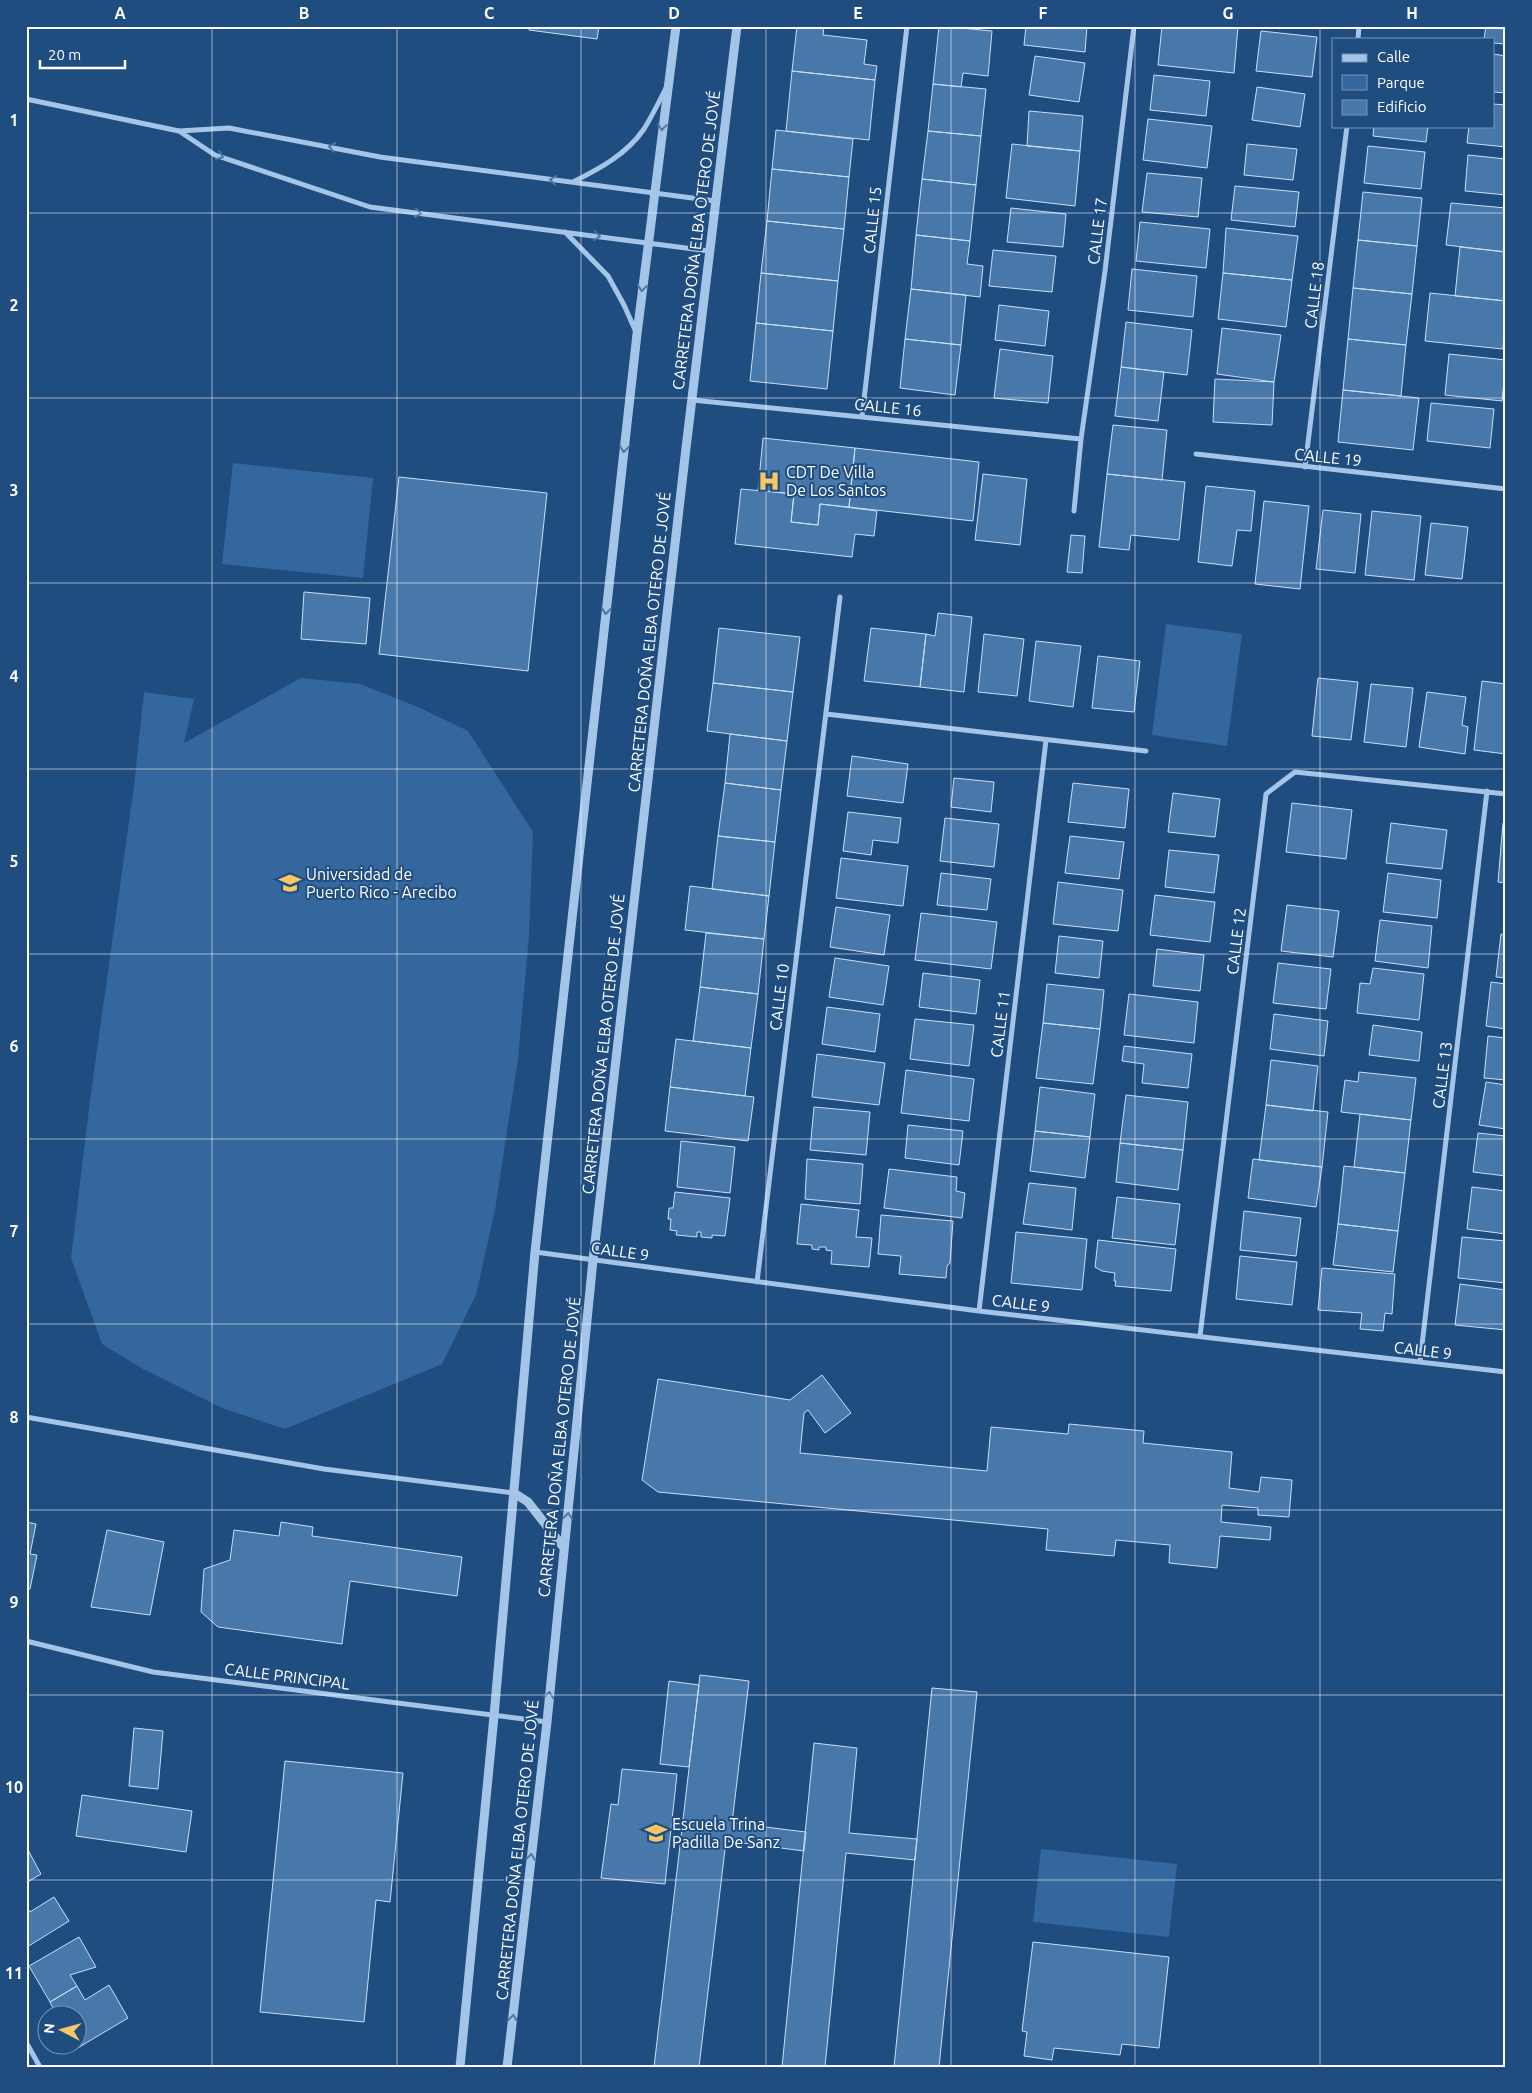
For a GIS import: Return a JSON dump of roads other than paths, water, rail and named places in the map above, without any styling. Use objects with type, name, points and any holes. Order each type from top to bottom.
[{"type":"street","points":[[460,2067],[494,1716],[534,1252],[637,334],[667,85],[676,26]]},
{"type":"street","name":"CARRETERA DOÑA ELBA OTERO DE JOVÉ","points":[[507,2067],[547,1722],[593,1260],[709,251],[737,26]]},
{"type":"street","name":"CALLE 15","points":[[862,417],[907,26]]},
{"type":"street","name":"CALLE 17","points":[[1081,439],[1105,271],[1134,26]]},
{"type":"street","points":[[573,182],[602,167],[630,146],[644,129],[667,85]]},
{"type":"street","points":[[26,99],[179,131],[229,128],[380,156],[715,201]]},
{"type":"street","name":"CALLE 18","points":[[1305,467],[1347,128]]},
{"type":"street","points":[[179,131],[215,155],[370,208],[709,251]]},
{"type":"street","points":[[565,232],[608,276],[637,334]]},
{"type":"street","name":"CALLE 16","points":[[692,400],[1081,439]]},
{"type":"street","points":[[1074,511],[1081,439]]},
{"type":"street","name":"CALLE 19","points":[[1196,454],[1506,489]]},
{"type":"street","name":"CALLE 10","points":[[757,1282],[840,597]]},
{"type":"street","points":[[826,714],[1146,751]]},
{"type":"street","name":"CALLE 11","points":[[979,1311],[1046,740]]},
{"type":"street","name":"CALLE 12","points":[[1200,1336],[1266,794],[1294,772],[1506,794]]},
{"type":"street","name":"CALLE 13","points":[[1420,1362],[1488,791]]},
{"type":"street","name":"CALLE 9","points":[[534,1252],[979,1311],[1506,1372]]},
{"type":"street","points":[[26,1417],[324,1469],[514,1493],[528,1502],[564,1548]]},
{"type":"street","name":"CALLE PRINCIPAL","points":[[26,1641],[153,1672],[547,1722]]},
{"type":"street","points":[[26,2042],[40,2067]]},
{"type":"place","name":"CDT De Villa De Los Santos","points":[[769,481]]},
{"type":"place","name":"Universidad de Puerto Rico - Arecibo","points":[[290,883]]},
{"type":"place","name":"Escuela Trina Padilla De Sanz","points":[[656,1833]]}]
